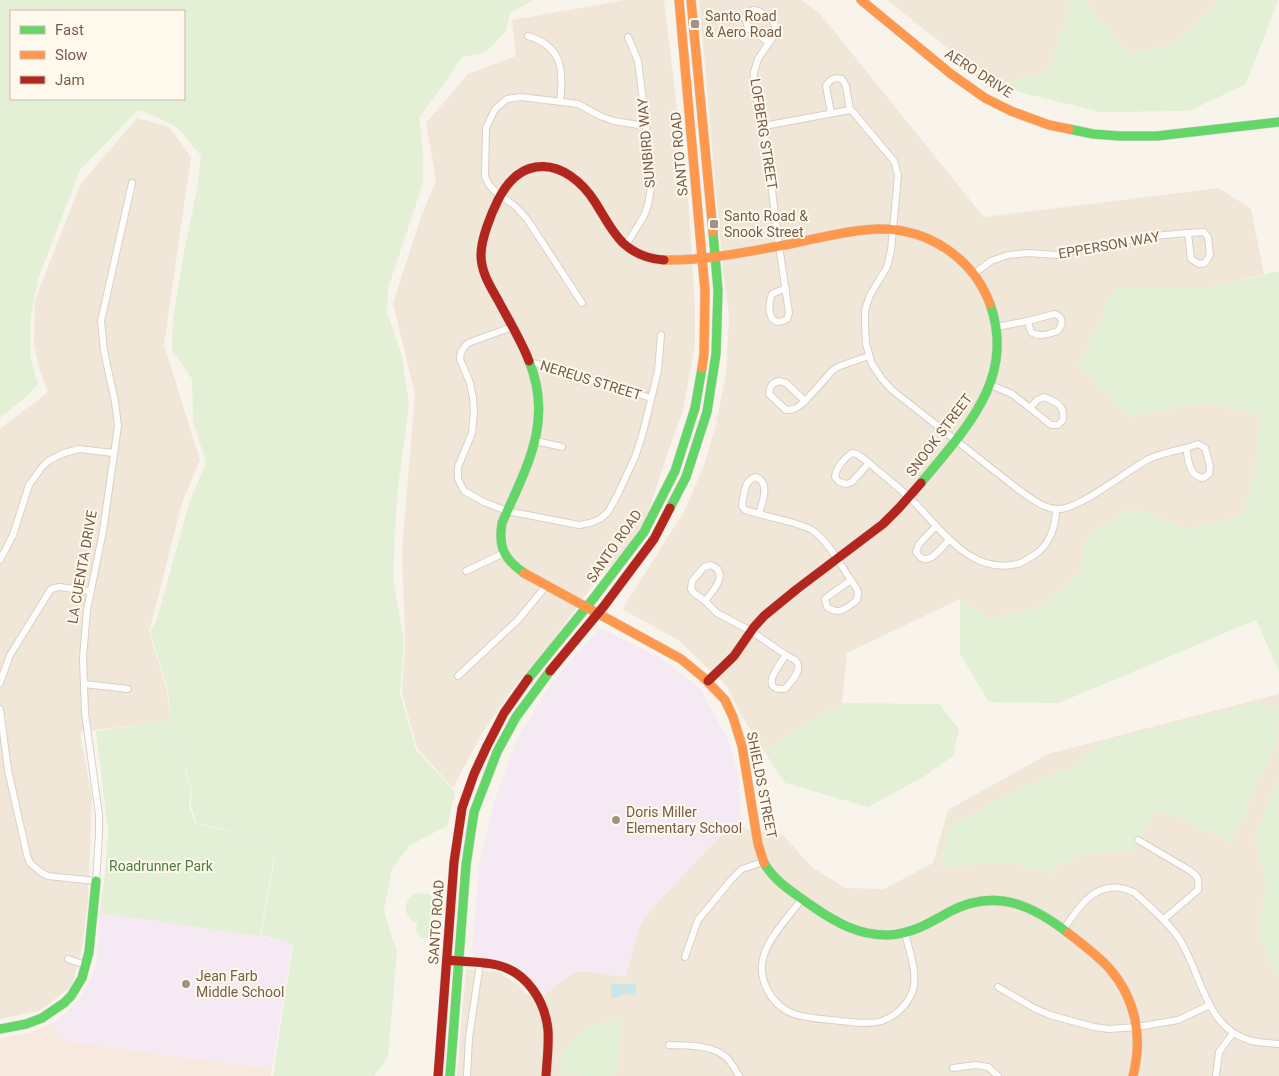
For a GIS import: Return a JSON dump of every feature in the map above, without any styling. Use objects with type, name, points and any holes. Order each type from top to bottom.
[{"type":"street","name":"SANTO ROAD","points":[[438,1076],[454,862],[462,808],[474,774],[504,713],[644,532],[675,471],[695,408],[704,354],[705,291],[678,0]]},
{"type":"street","name":"SANTO ROAD","points":[[450,1076],[470,832],[474,812],[487,776],[497,752],[516,717],[545,677],[598,613],[654,539],[686,477],[706,412],[716,354],[718,290],[691,0]]},
{"type":"street","name":"AERO DRIVE","points":[[861,0],[951,74],[985,98],[1011,111],[1049,125],[1094,134],[1157,136],[1279,122]]},
{"type":"street","name":"LOFBERG STREET","points":[[768,42],[748,28],[745,18],[748,12],[753,10],[759,11],[773,21],[776,28],[775,34],[758,59],[754,72],[754,85],[764,126],[779,246],[786,288],[789,314],[787,319],[776,322],[770,316],[769,300],[772,294],[786,288]]},
{"type":"street","points":[[528,36],[546,43],[557,57],[562,74],[560,101]]},
{"type":"street","name":"SUNBIRD WAY","points":[[626,245],[644,216],[651,194],[646,124],[638,61],[628,37]]},
{"type":"street","points":[[831,113],[826,86],[829,80],[835,78],[842,79],[846,86],[850,110],[894,161],[898,175],[891,250],[887,267],[870,295],[865,310],[869,356],[882,379],[892,390],[1036,502],[1056,509],[1077,503],[1148,460],[1198,444],[1205,448],[1210,466],[1209,474],[1203,478],[1192,473],[1186,448]]},
{"type":"street","points":[[582,303],[527,219],[517,208],[486,183],[484,176],[486,128],[495,109],[507,99],[522,97],[578,104],[614,121],[639,125],[646,124]]},
{"type":"street","points":[[764,126],[850,110]]},
{"type":"street","name":"SNOOK STREET","points":[[500,196],[512,178],[521,171],[539,166],[559,169],[570,175],[593,199],[613,232],[626,245],[638,254],[652,260],[695,260],[868,229],[893,229],[913,232],[936,242],[957,256],[975,273],[983,285],[996,328],[996,358],[990,385],[973,415],[909,498],[884,522],[837,560],[759,619],[734,656],[708,681]]},
{"type":"street","name":"LA CUENTA DRIVE","points":[[0,1029],[26,1024],[42,1018],[64,1004],[82,978],[89,952],[96,880],[99,815],[85,713],[83,658],[86,610],[103,531],[118,426],[104,351],[101,321],[132,183]]},
{"type":"street","points":[[466,571],[504,553],[500,545],[502,523],[532,455],[540,418],[539,391],[531,362],[486,279],[481,258],[484,236],[500,196]]},
{"type":"street","name":"EPPERSON WAY","points":[[975,273],[991,262],[1008,255],[1028,253],[1056,255],[1127,240],[1153,236],[1188,233],[1204,232],[1208,237],[1210,255],[1205,263],[1199,264],[1191,259],[1188,233]]},
{"type":"street","points":[[996,328],[1054,314],[1062,318],[1063,324],[1058,331],[1036,336],[1031,332],[1028,321]]},
{"type":"street","points":[[512,327],[468,343],[461,352],[460,359],[470,383],[474,411],[472,432],[458,467],[458,479],[464,491],[468,494],[507,511],[579,525],[600,519],[608,512],[635,457],[658,371],[661,335]]},
{"type":"street","points":[[804,401],[786,383],[774,382],[770,387],[769,394],[771,397],[786,410],[793,410],[798,408],[833,370],[869,356]]},
{"type":"street","name":"NEREUS STREET","points":[[531,362],[651,398]]},
{"type":"street","points":[[990,385],[1012,394],[1030,408],[1052,425],[1058,425],[1063,420],[1064,412],[1062,408],[1044,397],[1037,400],[1030,408]]},
{"type":"street","points":[[536,441],[562,447]]},
{"type":"street","points":[[0,560],[13,534],[30,485],[48,461],[64,453],[79,449],[113,453]]},
{"type":"street","points":[[869,463],[852,482],[846,484],[839,482],[835,477],[836,470],[848,455],[852,453],[857,454],[869,463],[909,498],[949,540],[976,559],[990,564],[1003,566],[1019,564],[1037,554],[1047,542],[1054,526],[1056,509]]},
{"type":"street","points":[[759,514],[765,490],[764,483],[756,477],[748,481],[742,506],[745,510],[812,530],[824,541],[857,589],[857,600],[840,612],[833,611],[827,607],[825,599],[850,580]]},
{"type":"street","points":[[936,526],[919,544],[916,552],[919,557],[924,560],[930,559],[949,540]]},
{"type":"street","name":"SHIELDS STREET","points":[[504,553],[510,562],[520,570],[546,586],[598,613],[696,669],[726,702],[738,730],[744,754],[763,862],[779,883],[838,924],[864,933],[905,933],[962,905],[978,901],[990,900],[1018,903],[1037,912],[1097,957],[1109,968],[1122,986],[1137,1027],[1137,1061],[1134,1076]]},
{"type":"street","points":[[705,601],[718,583],[720,575],[716,567],[711,565],[704,567],[692,581],[691,589],[694,593],[724,618],[751,632],[797,662],[798,671],[785,690],[777,690],[771,683],[772,677],[786,655]]},
{"type":"street","points":[[0,683],[10,655],[51,589],[59,586],[90,591]]},
{"type":"street","points":[[458,676],[518,620],[546,586]]},
{"type":"street","points":[[84,684],[128,689]]},
{"type":"street","points":[[0,709],[8,770],[30,863],[48,876],[96,880]]},
{"type":"street","points":[[1138,840],[1197,875],[1199,881],[1198,890],[1164,918]]},
{"type":"street","points":[[685,957],[698,920],[742,869],[763,862]]},
{"type":"street","points":[[1063,930],[1081,904],[1097,892],[1116,888],[1135,893],[1164,918],[1179,938],[1210,1006],[1219,1021],[1243,1038],[1254,1042],[1279,1044]]},
{"type":"street","points":[[802,899],[768,945],[762,965],[765,987],[770,996],[782,1008],[795,1015],[866,1023],[881,1021],[895,1014],[904,1006],[912,991],[914,971],[905,933]]},
{"type":"street","points":[[68,960],[85,965]]},
{"type":"street","points":[[447,960],[498,965],[524,979],[536,993],[543,1007],[548,1028],[546,1076]]},
{"type":"street","points":[[467,1076],[469,1038],[480,963]]},
{"type":"street","points":[[998,987],[1050,1015],[1094,1028],[1137,1027],[1178,1020],[1210,1006]]},
{"type":"street","points":[[1216,1076],[1219,1052],[1233,1032]]},
{"type":"street","points":[[669,1045],[714,1050],[728,1059],[740,1076]]},
{"type":"street","points":[[953,1068],[976,1065],[988,1067],[998,1076]]},
{"type":"shaded area","points":[[625,0],[664,0],[689,208],[695,307],[695,344],[683,411],[642,531],[593,585],[550,644],[514,687],[481,735],[453,788],[417,748],[402,693],[405,641],[402,550],[415,394],[393,303],[422,214],[436,181],[426,123],[468,74],[516,56],[512,20]]},
{"type":"shaded area","points":[[699,0],[801,0],[820,14],[984,217],[1219,188],[1251,209],[1264,274],[1209,288],[1115,288],[1128,417],[1204,403],[1261,415],[1253,481],[1243,514],[1188,530],[1133,508],[1085,538],[1080,573],[1041,607],[989,619],[960,599],[847,653],[842,703],[764,751],[741,715],[726,685],[678,640],[622,609],[685,510],[705,462],[716,424],[726,374],[729,316],[724,280]]},
{"type":"shaded area","points":[[887,0],[1072,0],[1050,69],[999,87]]},
{"type":"shaded area","points":[[1083,0],[1220,0],[1179,41],[1132,55]]},
{"type":"shaded area","points":[[137,118],[169,127],[191,157],[164,345],[200,460],[183,500],[149,632],[167,690],[170,721],[80,732],[92,798],[88,902],[82,948],[72,986],[39,1011],[0,1019],[0,429],[48,392],[40,371],[34,344],[35,300],[80,185]]},
{"type":"shaded area","name":"Doris Miller Elementary School","points":[[600,628],[661,658],[700,688],[730,744],[739,779],[740,812],[745,829],[720,836],[655,905],[641,923],[625,977],[586,971],[573,973],[542,997],[507,964],[474,958],[472,947],[479,865],[494,801],[516,742],[547,689]]},
{"type":"shaded area","points":[[1279,694],[1279,777],[1255,837],[1266,879],[1259,932],[1279,975],[1279,1076],[457,1076],[466,969],[500,972],[518,984],[526,994],[542,997],[573,973],[586,971],[625,977],[641,923],[655,905],[720,836],[745,829],[782,834],[812,867],[845,888],[884,889],[933,863],[948,810],[1048,754]]},
{"type":"shaded area","name":"Jean Farb Middle School","points":[[100,913],[260,936],[292,943],[272,1069],[71,1042],[61,1037],[51,1023],[66,1013],[82,995],[93,974],[97,959]]},
{"type":"shaded area","points":[[51,1023],[61,1037],[71,1042],[272,1069],[271,1076],[0,1076],[0,1038],[29,1033]]},
{"type":"green space","name":"Roadrunner Park","points":[[0,0],[534,0],[510,13],[506,31],[483,53],[462,57],[419,118],[423,148],[423,183],[388,288],[387,312],[402,356],[409,405],[397,496],[393,577],[404,641],[400,693],[416,750],[455,792],[447,826],[410,845],[392,869],[384,910],[397,951],[388,1057],[374,1076],[273,1076],[293,944],[261,935],[275,856],[271,850],[274,856],[260,936],[100,913],[108,831],[96,731],[170,721],[168,689],[150,632],[157,619],[189,504],[206,462],[193,422],[192,379],[172,350],[173,319],[197,189],[201,156],[178,128],[159,118],[138,110],[80,170],[38,279],[31,314],[30,356],[38,384],[28,395],[0,418]],"holes":[[[170,721],[192,788],[191,805],[196,823],[263,838],[195,824],[189,805],[191,788]]]},
{"type":"green space","points":[[1072,0],[1083,0],[1132,55],[1179,41],[1220,0],[1278,0],[1246,84],[1189,111],[1101,112],[999,87],[1050,69]]},
{"type":"green space","points":[[1279,271],[1279,671],[1256,620],[1059,703],[989,702],[960,654],[960,599],[989,619],[1041,607],[1080,573],[1085,538],[1133,508],[1188,530],[1243,514],[1253,481],[1261,415],[1204,403],[1128,417],[1078,365],[1115,288],[1209,288]]},
{"type":"green space","points":[[1260,702],[1279,707],[1278,738],[1231,843],[1158,808],[1133,850],[1089,854],[1059,865],[1051,874],[1010,863],[940,866],[950,826],[1021,787],[1070,769],[1101,743]]},
{"type":"green space","points":[[842,703],[939,704],[959,729],[953,756],[923,777],[868,807],[785,783],[764,751]]},
{"type":"green space","points":[[1279,777],[1279,975],[1259,932],[1266,879],[1255,837]]},
{"type":"green space","points":[[419,893],[429,894],[436,908],[429,921],[434,931],[429,938],[423,938],[418,935],[416,930],[417,923],[411,920],[406,912],[408,899]]},
{"type":"green space","points":[[605,1022],[622,1022],[615,1076],[586,1076],[558,1073],[565,1051],[572,1040],[588,1028]]},
{"type":"water","points":[[611,984],[636,984],[635,995],[622,994],[621,997],[612,998]]},
{"type":"traffic: fast","points":[[1069,129],[1093,134],[1157,136],[1279,122]]},
{"type":"traffic: fast","points":[[670,508],[686,477],[707,412],[716,354],[718,290],[713,232]]},
{"type":"traffic: fast","points":[[921,483],[969,423],[982,402],[991,380],[997,356],[997,331],[990,304]]},
{"type":"traffic: fast","points":[[524,573],[512,563],[504,552],[501,531],[502,523],[528,464],[538,425],[539,404],[536,383],[529,361]]},
{"type":"traffic: fast","points":[[528,679],[644,532],[675,471],[695,408],[702,368]]},
{"type":"traffic: fast","points":[[450,1076],[466,865],[474,812],[497,752],[516,717],[550,671]]},
{"type":"traffic: fast","points":[[764,863],[779,882],[821,912],[848,927],[868,933],[878,935],[905,933],[966,905],[981,901],[997,900],[1026,907],[1068,933]]},
{"type":"traffic: fast","points":[[0,1029],[26,1024],[42,1018],[71,996],[82,978],[89,952],[96,881]]},
{"type":"traffic: slow","points":[[679,0],[705,291],[702,368]]},
{"type":"traffic: slow","points":[[691,0],[713,232]]},
{"type":"traffic: slow","points":[[861,0],[951,74],[985,98],[1011,111],[1049,125],[1069,129]]},
{"type":"traffic: slow","points":[[664,260],[724,256],[855,231],[896,230],[931,240],[960,260],[972,273],[990,304]]},
{"type":"traffic: slow","points":[[524,573],[681,659],[704,678],[725,700],[733,717],[742,746],[758,844],[764,863]]},
{"type":"traffic: slow","points":[[1068,933],[1109,968],[1126,992],[1135,1019],[1137,1033],[1136,1061],[1133,1076]]},
{"type":"traffic: jam","points":[[529,361],[519,338],[487,279],[481,261],[481,249],[495,206],[501,194],[513,179],[523,171],[536,167],[545,167],[554,168],[570,176],[590,195],[623,243],[642,255],[664,260]]},
{"type":"traffic: jam","points":[[708,681],[734,656],[764,616],[883,524],[921,483]]},
{"type":"traffic: jam","points":[[550,671],[604,606],[654,539],[670,508]]},
{"type":"traffic: jam","points":[[438,1076],[454,862],[462,808],[474,774],[487,746],[504,713],[528,679]]},
{"type":"traffic: jam","points":[[447,960],[497,965],[517,974],[533,989],[543,1009],[548,1030],[546,1076]]},
{"type":"place","name":"Santo Road & Aero Road","points":[[695,24]]},
{"type":"place","name":"Santo Road & Snook Street","points":[[714,224]]},
{"type":"place","name":"Doris Miller Elementary School","points":[[616,820]]},
{"type":"place","name":"Jean Farb Middle School","points":[[186,984]]}]
